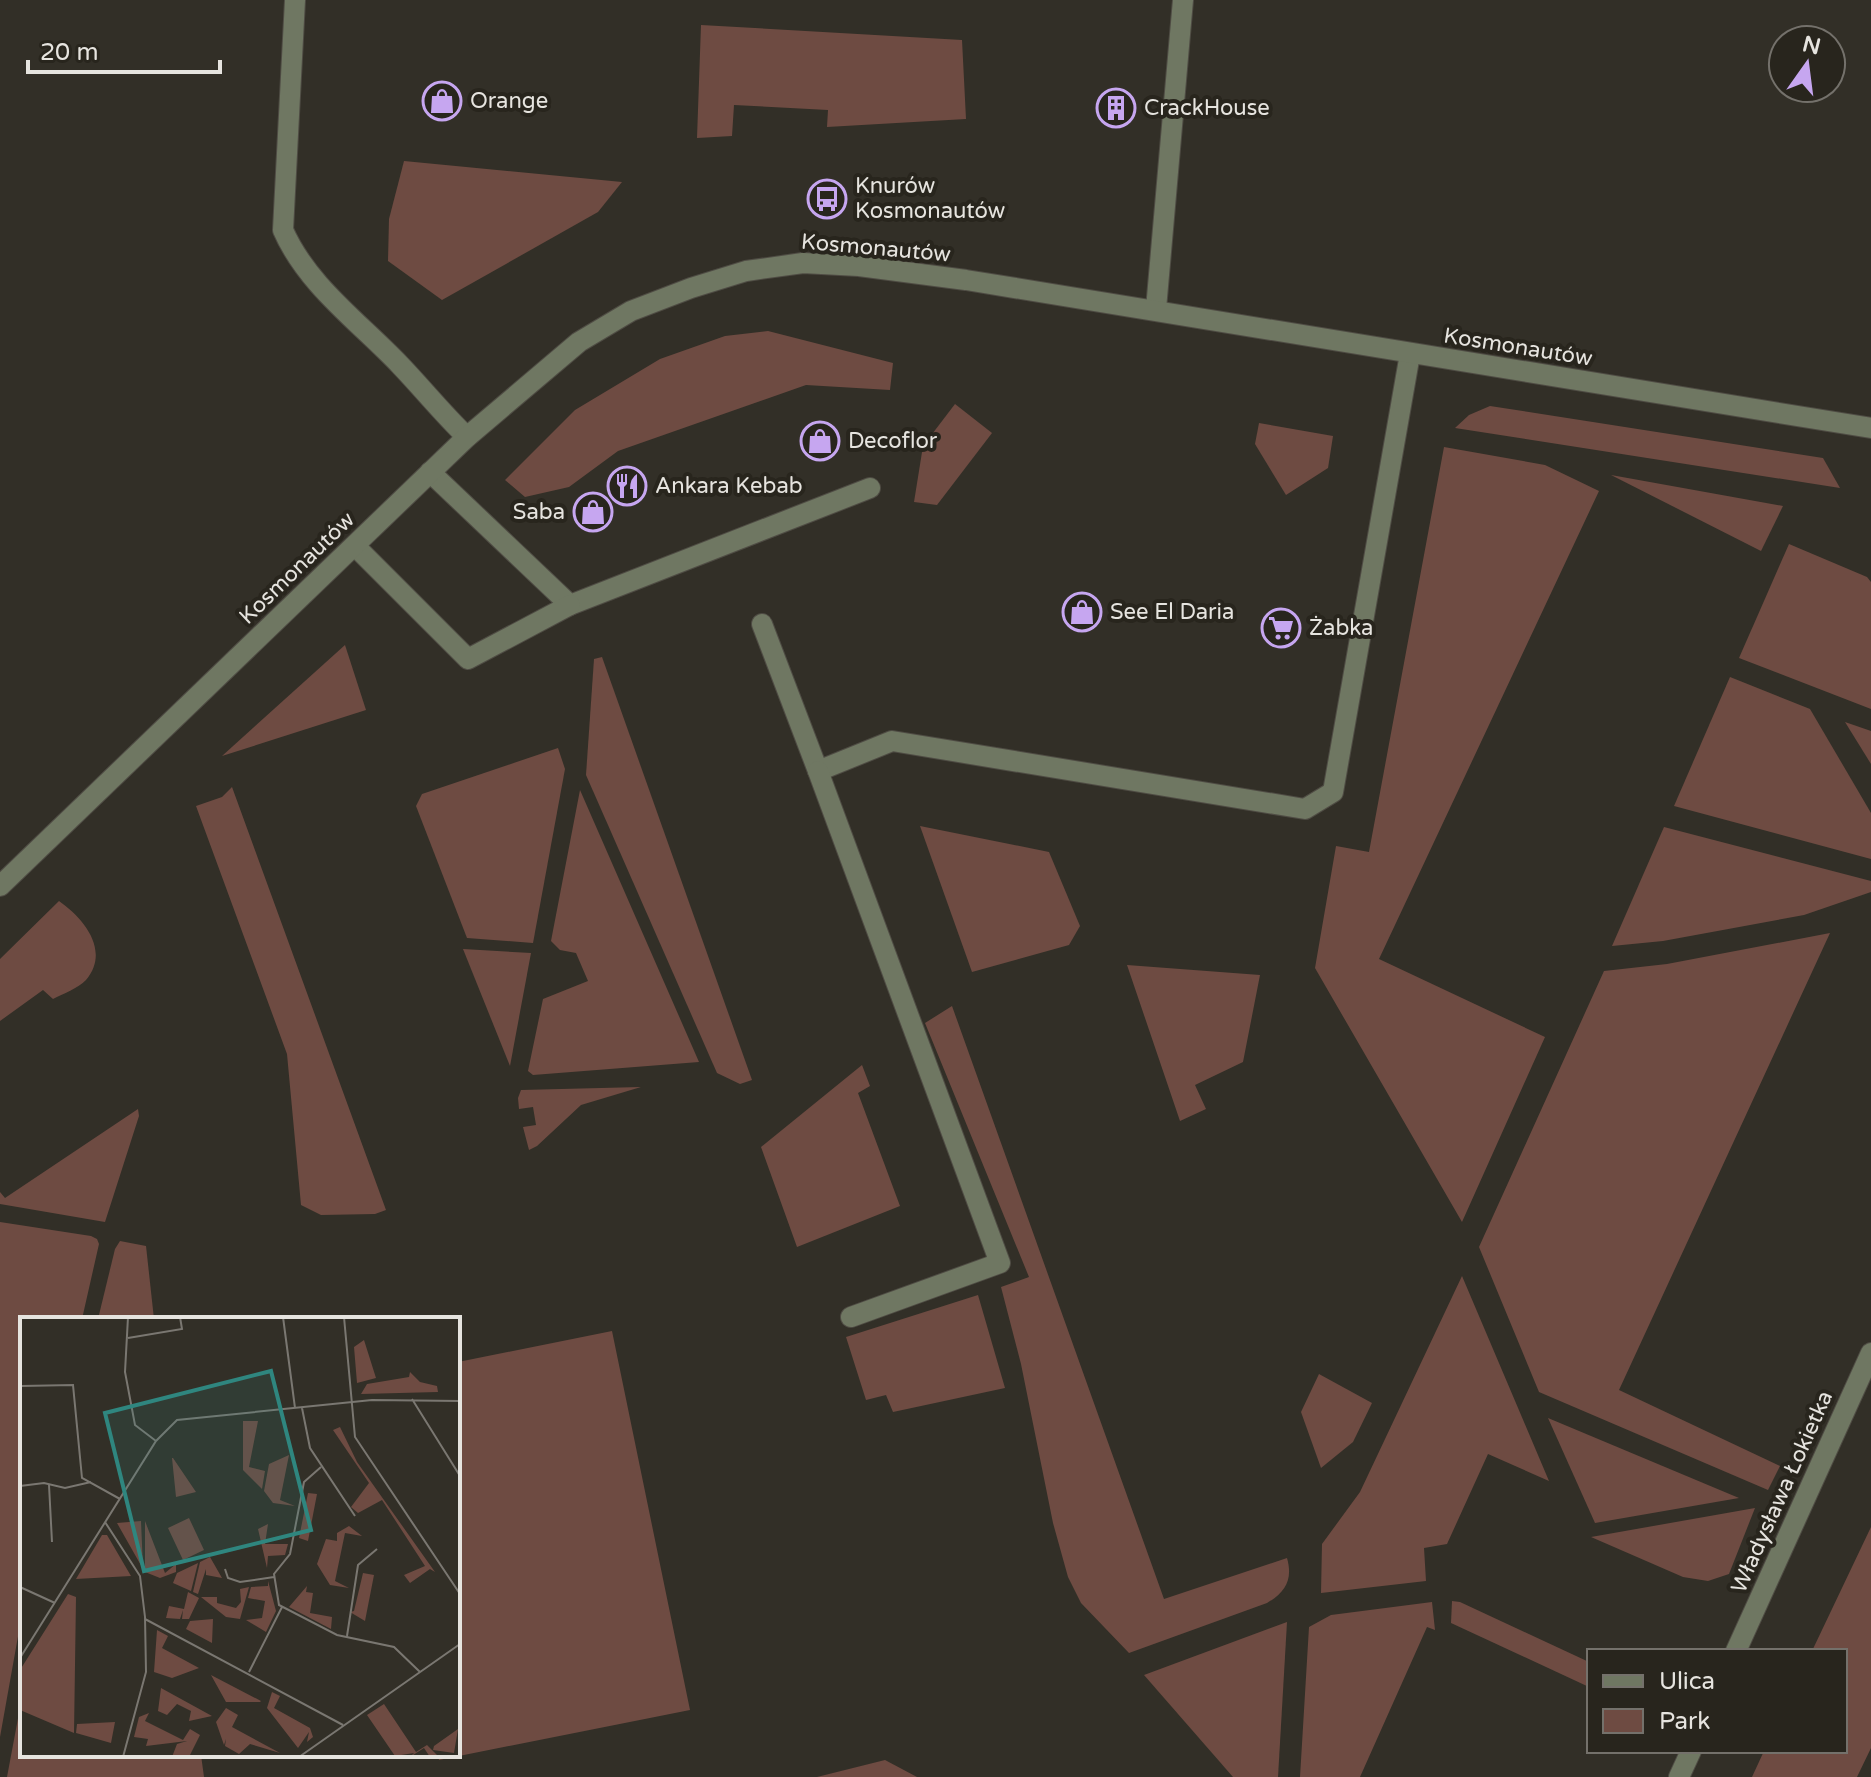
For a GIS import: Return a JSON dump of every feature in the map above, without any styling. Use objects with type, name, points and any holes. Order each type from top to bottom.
[{"type":"street","points":[[295,0],[283,230],[291,249],[327,293],[467,437]]},
{"type":"street","points":[[1156,309],[1183,0]]},
{"type":"street","name":"Kosmonautów","points":[[0,886],[467,437],[579,342],[631,311],[746,271],[803,263],[859,266],[966,280],[1871,428]]},
{"type":"street","points":[[818,771],[892,741],[1305,809],[1333,792],[1410,354]]},
{"type":"street","points":[[430,472],[570,605]]},
{"type":"street","points":[[355,546],[468,659],[570,605],[870,488]]},
{"type":"street","points":[[762,624],[1000,1263],[851,1317]]},
{"type":"street","name":"Władysława Łokietka","points":[[1737,1649],[1871,1353]]},
{"type":"street","points":[[1679,1777],[1690,1753]]},
{"type":"green space","points":[[701,25],[962,40],[966,119],[827,127],[828,110],[734,105],[732,136],[697,138]]},
{"type":"green space","points":[[404,161],[622,182],[598,212],[442,300],[388,261],[389,219]]},
{"type":"green space","points":[[768,331],[893,363],[890,390],[806,385],[618,451],[569,487],[525,497],[505,480],[575,410],[660,359],[725,336]]},
{"type":"green space","points":[[955,404],[992,433],[937,505],[914,502],[923,446]]},
{"type":"green space","points":[[1490,406],[1823,458],[1840,488],[1455,428],[1469,415]]},
{"type":"green space","points":[[1259,423],[1333,436],[1328,468],[1286,495],[1255,444]]},
{"type":"green space","points":[[1444,447],[1545,465],[1599,491],[1379,959],[1545,1037],[1462,1222],[1315,968],[1336,846],[1369,852]]},
{"type":"green space","points":[[1611,475],[1783,506],[1761,551]]},
{"type":"green space","points":[[1789,544],[1867,577],[1871,582],[1871,709],[1739,658]]},
{"type":"green space","points":[[345,645],[366,710],[222,756]]},
{"type":"green space","points":[[602,657],[752,1080],[740,1084],[717,1073],[586,775],[594,659]]},
{"type":"green space","points":[[1730,677],[1810,709],[1871,813],[1871,859],[1674,806]]},
{"type":"green space","points":[[1845,722],[1871,731],[1871,764]]},
{"type":"green space","points":[[558,748],[565,769],[533,943],[467,938],[416,806],[422,794]]},
{"type":"green space","points":[[232,787],[386,1210],[375,1214],[321,1215],[301,1205],[287,1054],[196,806],[222,797]]},
{"type":"green space","points":[[580,790],[699,1062],[533,1075],[528,1071],[543,999],[588,981],[576,953],[560,950],[551,941]]},
{"type":"green space","points":[[920,826],[1049,852],[1080,926],[1069,945],[972,972]]},
{"type":"green space","points":[[1664,827],[1871,881],[1871,892],[1804,915],[1663,941],[1612,946]]},
{"type":"green space","points":[[59,901],[77,916],[91,936],[96,957],[93,969],[86,980],[75,988],[53,999],[43,990],[0,1021],[0,959]]},
{"type":"green space","points":[[1830,933],[1619,1390],[1780,1466],[1768,1490],[1539,1392],[1479,1247],[1604,971],[1667,964]]},
{"type":"green space","points":[[463,949],[531,953],[510,1066]]},
{"type":"green space","points":[[1127,965],[1260,975],[1243,1062],[1195,1085],[1206,1109],[1180,1121]]},
{"type":"green space","points":[[952,1006],[1164,1599],[1287,1558],[1289,1572],[1286,1584],[1267,1603],[1129,1653],[1081,1603],[1068,1577],[1053,1523],[1021,1364],[1001,1287],[1029,1277],[925,1023]]},
{"type":"green space","points":[[862,1065],[870,1086],[858,1093],[900,1206],[797,1247],[761,1147]]},
{"type":"green space","points":[[641,1087],[581,1105],[529,1150],[523,1127],[536,1125],[533,1107],[519,1109],[521,1090]]},
{"type":"green space","points":[[138,1109],[139,1116],[105,1222],[0,1204],[0,1192],[5,1198]]},
{"type":"green space","points":[[0,1222],[91,1236],[99,1244],[82,1317],[20,1317],[20,1625],[0,1737]]},
{"type":"green space","points":[[120,1241],[146,1246],[154,1317],[98,1317],[115,1249]]},
{"type":"green space","points":[[1462,1276],[1549,1481],[1488,1454],[1447,1544],[1424,1548],[1426,1581],[1321,1593],[1322,1544],[1360,1492]]},
{"type":"green space","points":[[978,1295],[1005,1388],[893,1412],[886,1395],[866,1400],[846,1337]]},
{"type":"green space","points":[[612,1331],[690,1710],[460,1756],[460,1362]]},
{"type":"green space","points":[[1319,1374],[1372,1403],[1353,1442],[1321,1468],[1301,1412]]},
{"type":"green space","points":[[1548,1418],[1739,1498],[1595,1523]]},
{"type":"green space","points":[[1755,1508],[1729,1574],[1708,1581],[1683,1577],[1591,1537]]},
{"type":"green space","points":[[1871,1527],[1871,1748],[1857,1777],[1752,1777],[1763,1753],[1847,1753],[1847,1649],[1813,1649]]},
{"type":"green space","points":[[1452,1601],[1460,1602],[1587,1661],[1587,1686],[1451,1623]]},
{"type":"green space","points":[[1432,1602],[1435,1630],[1427,1627],[1360,1777],[1300,1777],[1309,1627],[1331,1615]]},
{"type":"green space","points":[[1287,1622],[1278,1777],[1233,1777],[1144,1675]]},
{"type":"green space","points":[[20,1708],[20,1757],[201,1757],[204,1777],[7,1777]]},
{"type":"green space","points":[[885,1760],[917,1777],[817,1777]]},
{"type":"place","name":"Orange","points":[[442,101]]},
{"type":"place","name":"CrackHouse","points":[[1116,108]]},
{"type":"place","name":"Knurów Kosmonautów","points":[[827,199]]},
{"type":"place","name":"Decoflor","points":[[820,441]]},
{"type":"place","name":"Ankara Kebab","points":[[627,486]]},
{"type":"place","name":"Saba","points":[[593,512]]},
{"type":"place","name":"See El Daria","points":[[1082,612]]},
{"type":"place","name":"Żabka","points":[[1281,628]]}]
